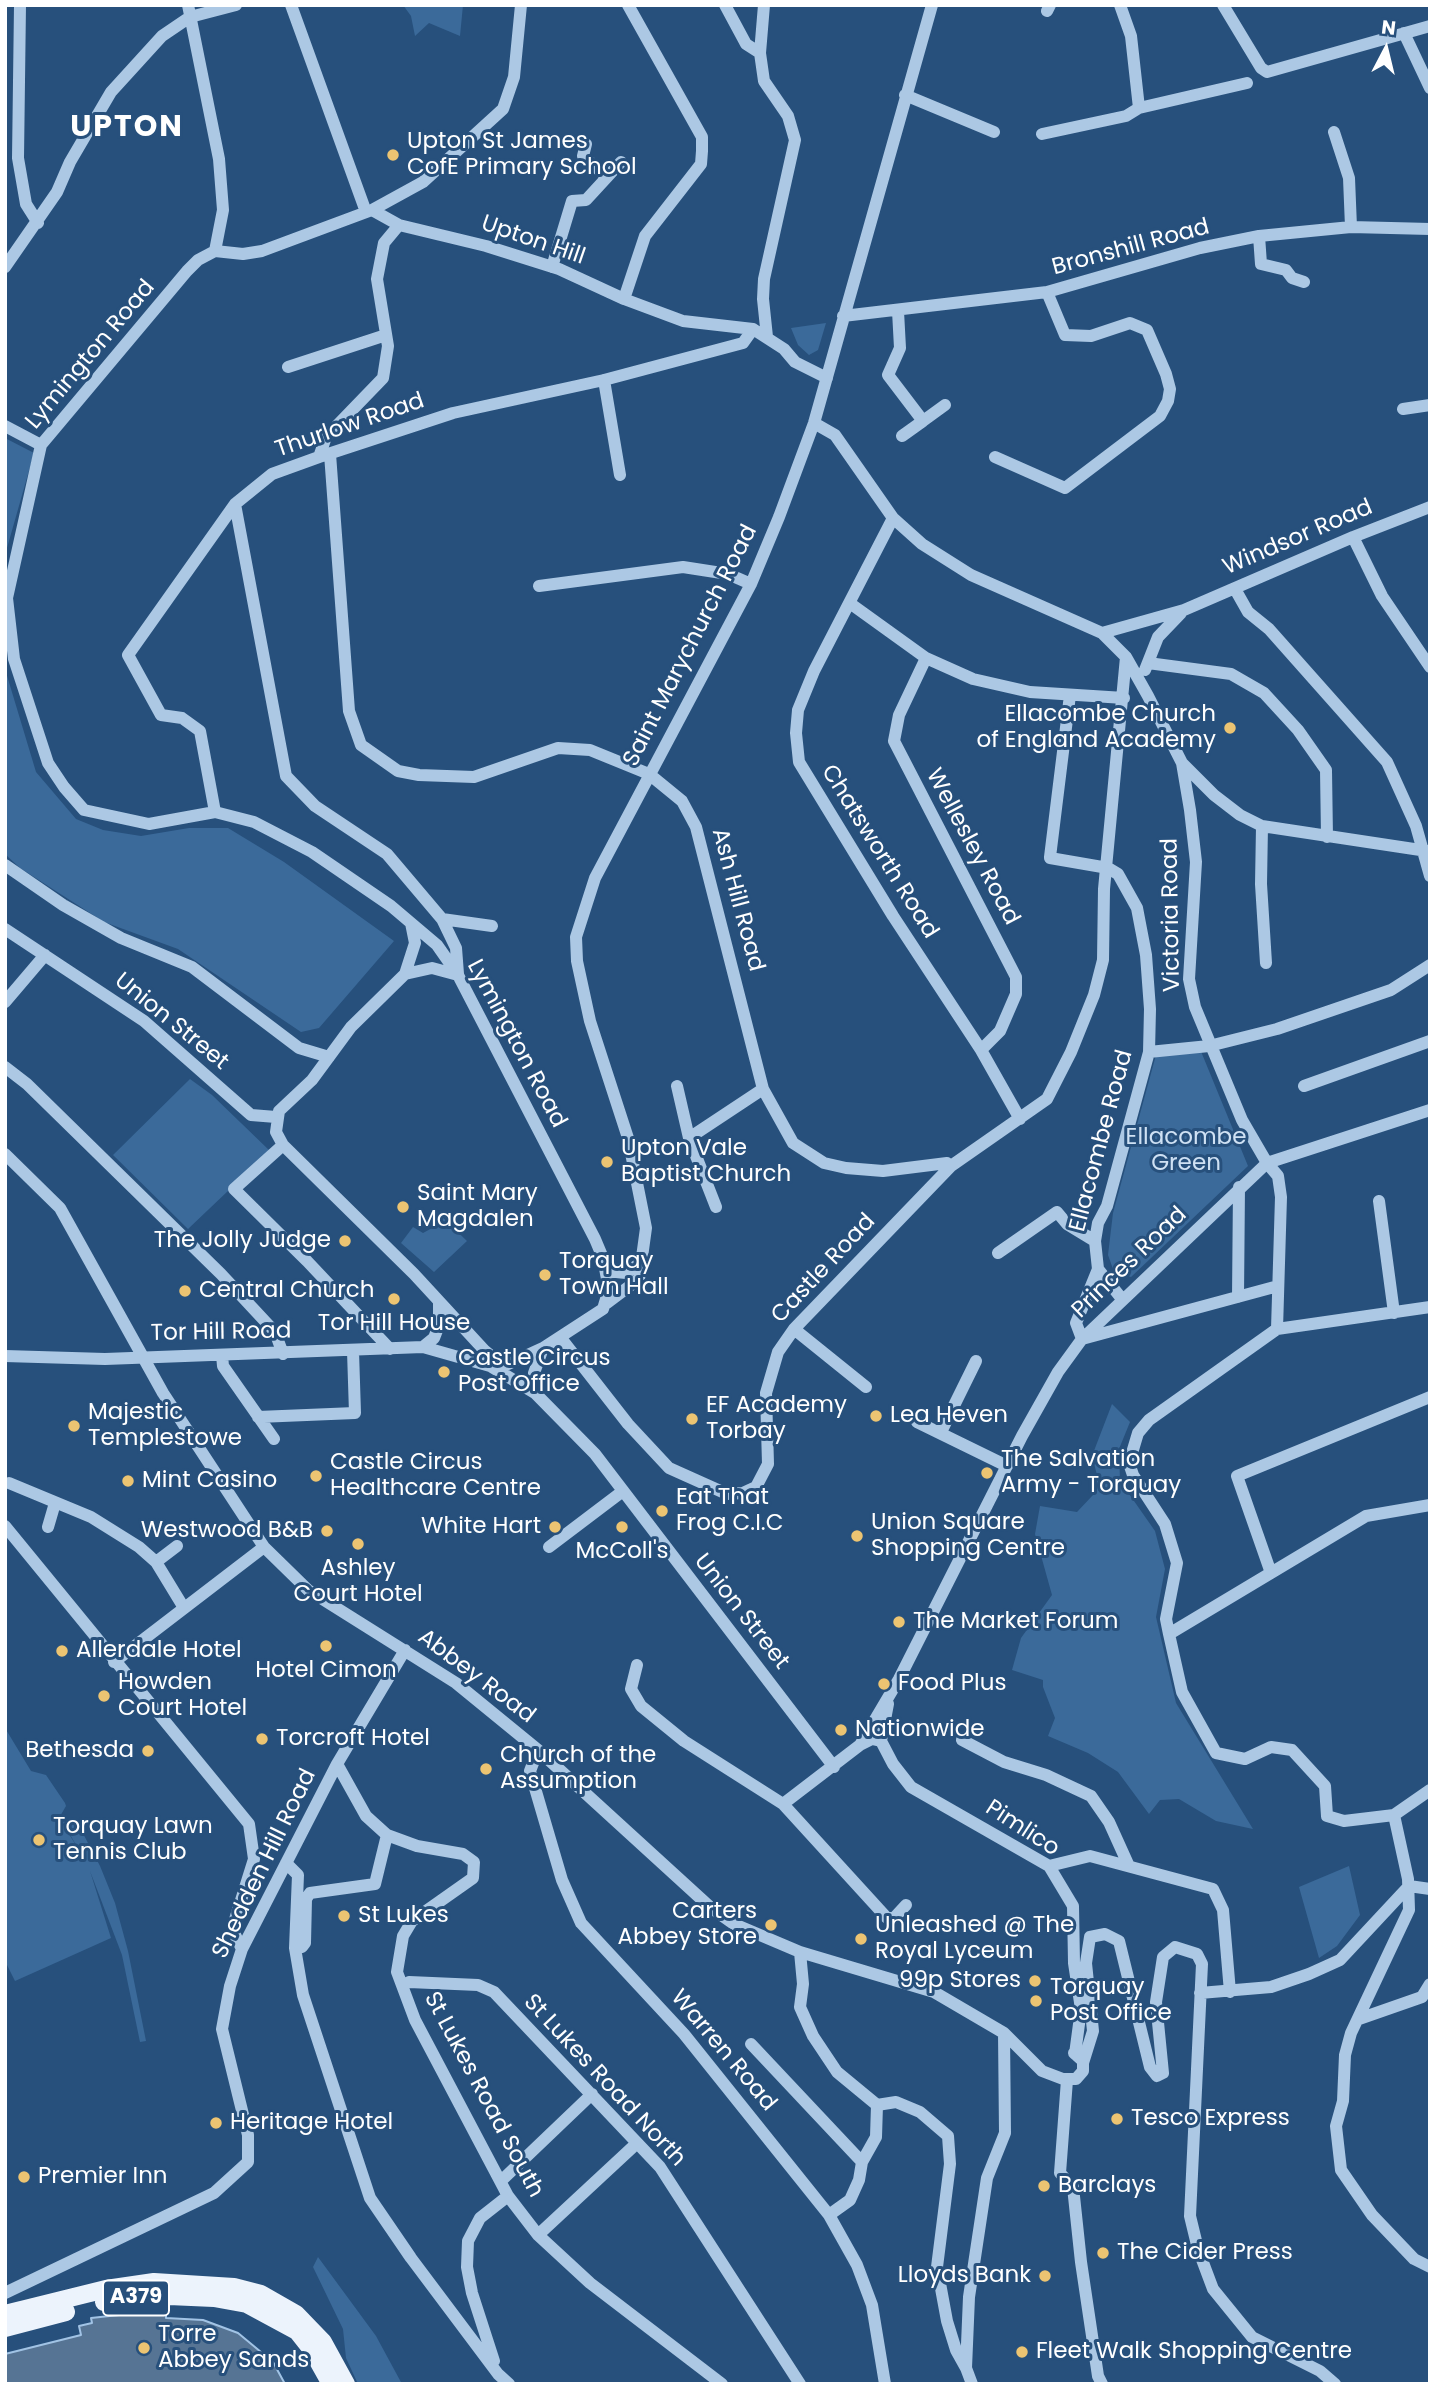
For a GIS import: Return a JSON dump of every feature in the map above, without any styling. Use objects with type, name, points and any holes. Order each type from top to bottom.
[{"type":"main road","name":"A379","points":[[5,2314],[107,2289],[154,2282],[234,2287],[261,2294],[296,2314],[323,2342],[346,2384]]},
{"type":"main road","name":"A379","points":[[5,2328],[116,2300],[199,2297],[247,2305],[297,2331],[312,2350],[331,2384]]},
{"type":"street","points":[[20,5],[18,158],[26,204],[38,223]]},
{"type":"street","points":[[5,267],[38,223],[111,92],[162,36],[189,11],[236,5]]},
{"type":"street","points":[[291,5],[369,211]]},
{"type":"street","points":[[189,11],[219,159],[223,210],[215,251],[243,254],[262,251],[369,211],[423,182],[503,109],[514,78],[521,5]]},
{"type":"street","points":[[624,299],[645,236],[701,164],[702,151],[702,137],[628,5]]},
{"type":"street","points":[[725,5],[746,44],[760,53]]},
{"type":"street","points":[[764,5],[760,53],[764,81],[788,116],[795,140],[764,279],[767,337]]},
{"type":"street","name":"Saint Marychurch Road","points":[[642,1262],[646,1228],[639,1181],[590,1021],[577,961],[576,937],[595,878],[751,584],[814,423],[932,5]]},
{"type":"street","points":[[1120,5],[1131,36],[1139,108]]},
{"type":"street","points":[[1223,5],[1261,68],[1267,72],[1430,26]]},
{"type":"street","points":[[1404,33],[1430,88]]},
{"type":"street","points":[[1042,134],[1126,116],[1139,108],[1247,83]]},
{"type":"street","points":[[905,95],[994,132]]},
{"type":"street","points":[[1334,132],[1349,178],[1351,228]]},
{"type":"street","points":[[586,144],[583,156],[607,177]]},
{"type":"street","points":[[552,267],[572,201],[586,200],[621,162]]},
{"type":"street","name":"Upton Hill","points":[[369,211],[399,225],[486,246],[552,267],[624,299],[683,321],[753,329],[767,337],[795,362],[827,378]]},
{"type":"street","points":[[324,455],[326,437],[383,378],[388,346],[377,279],[384,243],[399,225]]},
{"type":"street","name":"Bronshill Road","points":[[843,316],[1047,292],[1200,248],[1259,236],[1351,228],[1430,229]]},
{"type":"street","points":[[1259,236],[1261,264],[1286,270],[1292,278],[1304,282]]},
{"type":"street","name":"Lymington Road","points":[[215,251],[198,260],[187,271],[41,445],[7,598],[14,659],[48,763],[84,810],[149,824],[215,812],[254,822],[312,852],[352,877],[437,946],[458,975],[594,1239],[610,1289],[607,1303]]},
{"type":"street","points":[[995,457],[1065,488],[1160,416],[1168,401],[1170,389],[1166,374],[1147,330],[1130,323],[1091,336],[1065,335],[1047,292]]},
{"type":"street","points":[[898,311],[900,348],[888,374],[923,421]]},
{"type":"street","name":"Thurlow Road","points":[[215,812],[200,731],[182,718],[161,715],[128,654],[235,504],[271,474],[324,455],[453,413],[604,380],[743,343],[753,329]]},
{"type":"street","points":[[288,367],[386,335]]},
{"type":"street","points":[[604,380],[620,475]]},
{"type":"street","points":[[902,436],[944,405]]},
{"type":"street","points":[[1403,408],[1430,405]]},
{"type":"street","points":[[814,423],[835,435],[893,518],[922,544],[971,575],[1102,633]]},
{"type":"street","points":[[5,426],[41,445]]},
{"type":"street","name":"Ash Hill Road","points":[[324,455],[349,711],[361,745],[398,771],[419,775],[474,777],[558,748],[590,750],[649,774],[682,801],[696,827],[763,1089],[793,1143],[824,1163],[883,1171],[947,1163],[951,1166]]},
{"type":"street","points":[[235,504],[286,776],[314,806],[387,854],[442,919],[456,948],[458,975],[432,968],[405,974]]},
{"type":"street","name":"Windsor Road","points":[[1102,633],[1184,610],[1430,507]]},
{"type":"street","name":"Chatsworth Road","points":[[893,518],[851,604],[814,671],[798,710],[796,733],[799,762],[886,905],[981,1050],[1020,1119]]},
{"type":"street","points":[[1353,537],[1382,596],[1430,667]]},
{"type":"street","points":[[539,586],[683,567],[728,574],[751,584]]},
{"type":"street","points":[[1235,589],[1248,612],[1269,629],[1387,762],[1416,826],[1425,850],[1430,876]]},
{"type":"street","points":[[851,604],[926,658],[989,684],[1070,695],[1124,698]]},
{"type":"street","name":"Windsor Road","points":[[1139,681],[1158,637],[1184,610]]},
{"type":"street","name":"Victoria Road","points":[[1102,633],[1126,657],[1182,763],[1196,862],[1189,979],[1195,1007],[1209,1046],[1242,1120],[1266,1163],[1278,1176],[1281,1198],[1277,1329]]},
{"type":"street","points":[[1070,695],[1050,858],[1108,868],[1126,657]]},
{"type":"street","name":"Wellesley Road","points":[[926,658],[899,715],[894,741],[1016,977],[1016,994],[1000,1031],[981,1050]]},
{"type":"street","points":[[1148,663],[1231,674],[1264,693],[1298,730],[1326,770],[1327,837]]},
{"type":"street","points":[[1182,763],[1214,795],[1240,815],[1262,825],[1425,850]]},
{"type":"street","points":[[1262,825],[1261,884],[1266,963]]},
{"type":"street","points":[[5,865],[63,905],[121,938],[192,967],[299,1048],[328,1057]]},
{"type":"street","name":"Ellacombe Road","points":[[1082,1339],[1076,1323],[1098,1269],[1095,1241],[1098,1223],[1107,1206],[1149,1052],[1146,955],[1137,908],[1118,874],[1108,868]]},
{"type":"street","name":"Castle Road","points":[[560,1336],[628,1424],[670,1468],[727,1494],[743,1493],[756,1487],[768,1464],[766,1393],[778,1352],[794,1329],[951,1166],[1046,1099],[1071,1052],[1094,995],[1103,960],[1104,889],[1108,868]]},
{"type":"street","points":[[442,919],[492,926]]},
{"type":"street","points":[[411,923],[415,943],[405,974],[351,1027],[312,1080],[276,1122],[283,1145],[500,1365],[543,1348],[603,1309],[639,1279],[642,1262]]},
{"type":"street","name":"Union Street","points":[[5,929],[144,1021],[251,1115],[276,1122]]},
{"type":"street","points":[[7,997],[45,955]]},
{"type":"street","points":[[1149,1052],[1209,1046],[1277,1029],[1391,990],[1430,965]]},
{"type":"street","points":[[1304,1086],[1430,1041]]},
{"type":"street","points":[[5,1067],[27,1084],[221,1275],[275,1332],[283,1354]]},
{"type":"street","points":[[677,1086],[689,1138],[716,1207]]},
{"type":"street","points":[[689,1138],[763,1089]]},
{"type":"street","name":"Princes Road","points":[[888,1700],[1007,1466],[1058,1372],[1082,1339],[1266,1163],[1430,1110]]},
{"type":"street","points":[[283,1145],[234,1189],[390,1349]]},
{"type":"street","name":"Tor Hill Road","points":[[7,1159],[60,1208],[143,1358],[423,1347],[500,1365]]},
{"type":"street","points":[[1238,1297],[1239,1187]]},
{"type":"street","points":[[1379,1201],[1394,1313]]},
{"type":"street","points":[[998,1253],[1057,1212],[1068,1224],[1095,1241]]},
{"type":"street","points":[[606,1272],[626,1273],[642,1262]]},
{"type":"street","points":[[1098,1269],[1122,1299]]},
{"type":"street","points":[[1082,1339],[1278,1286]]},
{"type":"street","points":[[423,1347],[435,1338],[439,1325],[439,1302]]},
{"type":"street","points":[[1430,1307],[1277,1329],[1149,1420],[1138,1433],[1130,1450],[1129,1463],[1133,1475],[1165,1524],[1177,1563],[1166,1619],[1169,1634],[1182,1692],[1216,1753],[1245,1759],[1271,1746],[1293,1750],[1325,1786],[1327,1816],[1344,1821],[1394,1815],[1430,1790]]},
{"type":"street","points":[[794,1329],[866,1387]]},
{"type":"street","points":[[536,1393],[534,1373],[543,1348]]},
{"type":"street","points":[[258,1417],[355,1413],[353,1351]]},
{"type":"street","points":[[222,1355],[223,1366],[274,1438]]},
{"type":"street","points":[[5,1356],[143,1358]]},
{"type":"street","name":"Abbey Road","points":[[143,1358],[264,1547],[308,1590],[456,1683],[538,1750],[710,1907],[762,1939],[934,1992],[1004,2034],[1042,2071],[1065,2080]]},
{"type":"street","points":[[941,1432],[976,1361]]},
{"type":"street","name":"Union Street","points":[[500,1365],[536,1393],[595,1454],[834,1767]]},
{"type":"street","points":[[1271,1573],[1237,1476],[1430,1397]]},
{"type":"street","points":[[917,1422],[1007,1466]]},
{"type":"street","points":[[9,1483],[91,1517],[156,1562],[184,1608]]},
{"type":"street","points":[[549,1547],[623,1491]]},
{"type":"street","points":[[48,1527],[55,1503]]},
{"type":"street","points":[[1169,1634],[1366,1516],[1430,1505]]},
{"type":"street","points":[[5,1526],[249,1824],[254,1859],[232,1929],[242,1949]]},
{"type":"street","points":[[156,1562],[177,1546]]},
{"type":"street","points":[[114,1662],[264,1547]]},
{"type":"street","name":"Shedden Hill Road","points":[[5,2293],[214,2193],[248,2162],[248,2135],[222,2029],[224,2005],[242,1949],[337,1764],[405,1650]]},
{"type":"street","points":[[637,1665],[631,1689],[641,1706],[684,1741],[783,1804],[887,1918],[894,1918],[906,1905]]},
{"type":"street","points":[[783,1804],[860,1745],[873,1739],[881,1741],[888,1700]]},
{"type":"street","points":[[860,1745],[888,1700]]},
{"type":"street","points":[[962,1740],[1004,1762],[1046,1775],[1091,1796],[1109,1822],[1128,1864]]},
{"type":"street","name":"Pimlico","points":[[881,1741],[893,1764],[911,1787],[1049,1866],[1073,1906],[1074,1963],[1081,2009],[1077,2056]]},
{"type":"street","name":"Warren Road","points":[[538,1750],[530,1771],[562,1880],[580,1923],[699,2051],[829,2214],[857,2265],[872,2305],[886,2384]]},
{"type":"street","points":[[295,1948],[302,1947],[305,1943],[306,1899],[310,1893],[375,1884],[387,1835],[366,1816],[337,1764]]},
{"type":"street","points":[[1394,1815],[1409,1886],[1409,1910],[1351,2033],[1345,2055],[1343,2101],[1336,2126],[1341,2170],[1372,2215],[1415,2259],[1430,2267]]},
{"type":"street","name":"St Lukes Road South","points":[[387,1835],[417,1846],[463,1854],[474,1862],[474,1878],[412,1921],[403,1936],[397,1972],[415,2020],[502,2180],[508,2196],[538,2235],[590,2283],[722,2384]]},
{"type":"street","points":[[1049,1866],[1090,1856],[1128,1864],[1213,1889],[1223,1910],[1230,1992]]},
{"type":"street","points":[[286,1863],[298,1875],[295,1948],[303,1995],[370,2198],[498,2374],[509,2384]]},
{"type":"street","points":[[1409,1886],[1430,1889]]},
{"type":"street","points":[[1200,1993],[1271,1987],[1340,1960],[1409,1886]]},
{"type":"street","points":[[1102,2384],[1098,2376],[1081,2262],[1073,2187],[1060,2173],[1065,2080],[1080,2076],[1077,2056],[1093,2031],[1086,1963],[1088,1941],[1093,1935],[1110,1935],[1119,1941],[1153,2074],[1163,2073],[1156,2002],[1161,1965],[1170,1949],[1186,1948],[1200,1958],[1190,2216],[1198,2249],[1213,2289],[1252,2337],[1320,2371],[1335,2384]]},
{"type":"street","points":[[800,1952],[803,1984],[800,2007],[813,2036],[837,2072],[877,2105],[896,2102],[920,2112],[948,2136],[950,2165],[937,2267],[947,2321],[956,2350],[972,2384]]},
{"type":"street","name":"St Lukes Road North","points":[[403,1985],[409,1982],[478,1984],[494,1992],[660,2167],[800,2384]]},
{"type":"street","points":[[1359,2019],[1422,1997],[1430,1984]]},
{"type":"street","points":[[965,2368],[969,2297],[979,2214],[987,2178],[1005,2133],[1004,2034]]},
{"type":"street","points":[[751,2045],[862,2162]]},
{"type":"street","points":[[502,2180],[592,2094]]},
{"type":"street","points":[[829,2214],[849,2200],[859,2180],[862,2162],[876,2137],[877,2105]]},
{"type":"street","points":[[538,2235],[636,2144]]},
{"type":"street","points":[[498,2374],[477,2313],[467,2267],[468,2241],[480,2218],[508,2196]]},
{"type":"green space","points":[[403,5],[463,5],[460,36],[429,23],[415,36],[411,16]]},
{"type":"green space","points":[[826,323],[818,350],[809,355],[798,345],[791,328]]},
{"type":"green space","points":[[5,438],[34,453],[5,555]]},
{"type":"green space","points":[[5,669],[36,772],[76,819],[103,830],[141,836],[189,828],[228,828],[284,862],[394,941],[319,1028],[301,1032],[178,949],[104,922],[20,868],[5,854]]},
{"type":"green space","name":"Ellacombe Green","points":[[1200,1049],[1248,1166],[1131,1277],[1113,1269],[1108,1255],[1113,1213],[1156,1055]]},
{"type":"green space","points":[[190,1079],[212,1095],[270,1151],[188,1229],[113,1155]]},
{"type":"green space","points":[[437,1212],[467,1241],[434,1272],[401,1243],[413,1227],[423,1233],[434,1227]]},
{"type":"green space","points":[[1112,1404],[1130,1422],[1119,1449],[1120,1481],[1155,1531],[1165,1569],[1156,1617],[1176,1703],[1253,1829],[1216,1821],[1179,1799],[1160,1800],[1149,1814],[1118,1772],[1088,1753],[1048,1736],[1055,1718],[1043,1687],[1043,1680],[1012,1670],[1021,1638],[1052,1595],[1035,1534],[1040,1506],[1077,1512],[1093,1495],[1097,1475],[1092,1456]]},
{"type":"green space","name":"Torquay Lawn Tennis Club","points":[[5,1728],[31,1771],[46,1775],[65,1803],[59,1818],[82,1855],[62,1821],[76,1820],[100,1866],[115,1903],[128,1951],[146,2041],[140,2042],[122,1955],[90,1871],[111,1938],[15,1981],[5,1961]]},
{"type":"green space","points":[[1349,1866],[1360,1915],[1337,1946],[1319,1958],[1299,1887]]},
{"type":"green space","points":[[318,2257],[376,2336],[402,2384],[358,2384],[346,2358],[343,2329],[313,2267]]},
{"type":"shaded area","name":"Torre Abbey Sands","points":[[166,2310],[166,2318],[203,2320],[238,2333],[273,2362],[285,2384],[5,2384],[5,2354],[81,2335],[79,2326],[92,2323],[91,2318]]},
{"type":"place","name":"Upton St James CofE Primary School","points":[[393,155]]},
{"type":"place","name":"Ellacombe Church of England Academy","points":[[1230,728]]},
{"type":"place","name":"Upton Vale Baptist Church","points":[[607,1162]]},
{"type":"place","name":"Saint Mary Magdalen","points":[[403,1207]]},
{"type":"place","name":"The Jolly Judge","points":[[345,1241]]},
{"type":"place","name":"Torquay Town Hall","points":[[545,1275]]},
{"type":"place","name":"Central Church","points":[[185,1291]]},
{"type":"place","name":"Tor Hill House","points":[[394,1299]]},
{"type":"place","name":"Castle Circus Post Office","points":[[444,1372]]},
{"type":"place","name":"Lea Heven","points":[[876,1416]]},
{"type":"place","name":"EF Academy Torbay","points":[[692,1419]]},
{"type":"place","name":"Majestic Templestowe","points":[[74,1426]]},
{"type":"place","name":"The Salvation Army - Torquay","points":[[987,1473]]},
{"type":"place","name":"Castle Circus Healthcare Centre","points":[[316,1476]]},
{"type":"place","name":"Mint Casino","points":[[128,1481]]},
{"type":"place","name":"Eat That Frog C.I.C","points":[[662,1511]]},
{"type":"place","name":"White Hart","points":[[555,1527]]},
{"type":"place","name":"McColl's","points":[[622,1527]]},
{"type":"place","name":"Westwood B&B","points":[[327,1531]]},
{"type":"place","name":"Union Square Shopping Centre","points":[[857,1536]]},
{"type":"place","name":"Ashley Court Hotel","points":[[358,1544]]},
{"type":"place","name":"The Market Forum","points":[[899,1622]]},
{"type":"place","name":"Hotel Cimon","points":[[326,1646]]},
{"type":"place","name":"Allerdale Hotel","points":[[62,1651]]},
{"type":"place","name":"Food Plus","points":[[884,1684]]},
{"type":"place","name":"Howden Court Hotel","points":[[104,1696]]},
{"type":"place","name":"Nationwide","points":[[841,1730]]},
{"type":"place","name":"Torcroft Hotel","points":[[262,1739]]},
{"type":"place","name":"Bethesda","points":[[148,1751]]},
{"type":"place","name":"Church of the Assumption","points":[[486,1769]]},
{"type":"place","name":"Torquay Lawn Tennis Club","points":[[39,1840]]},
{"type":"place","name":"St Lukes","points":[[344,1916]]},
{"type":"place","name":"Carters Abbey Store","points":[[771,1925]]},
{"type":"place","name":"Unleashed @ The Royal Lyceum","points":[[861,1939]]},
{"type":"place","name":"99p Stores","points":[[1035,1981]]},
{"type":"place","name":"Torquay Post Office","points":[[1036,2001]]},
{"type":"place","name":"Tesco Express","points":[[1117,2119]]},
{"type":"place","name":"Heritage Hotel","points":[[216,2123]]},
{"type":"place","name":"Premier Inn","points":[[24,2177]]},
{"type":"place","name":"Barclays","points":[[1044,2186]]},
{"type":"place","name":"The Cider Press","points":[[1103,2253]]},
{"type":"place","name":"Lloyds Bank","points":[[1045,2276]]},
{"type":"place","name":"Torre Abbey Sands","points":[[144,2348]]},
{"type":"place","name":"Fleet Walk Shopping Centre","points":[[1022,2352]]},
{"type":"district","name":"UPTON","points":[[127,128]]}]
